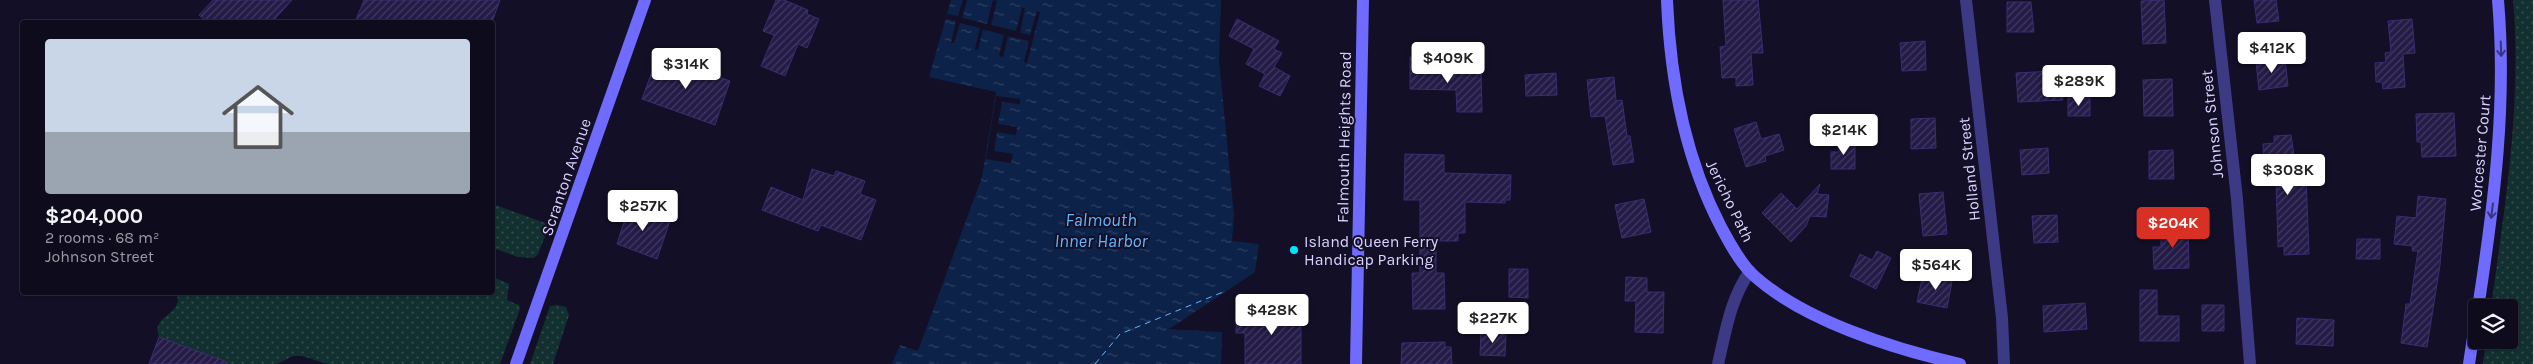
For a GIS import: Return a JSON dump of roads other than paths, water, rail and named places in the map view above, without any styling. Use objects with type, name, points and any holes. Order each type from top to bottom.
[{"type":"street","name":"Scranton Avenue","points":[[516,364],[645,0]]},
{"type":"street","name":"Falmouth Heights Road","points":[[1356,364],[1363,0]]},
{"type":"street","name":"Jericho Path","points":[[1667,0],[1672,64],[1680,110],[1692,160],[1731,246],[1750,271],[1788,299],[1846,329],[1896,348],[1960,364]]},
{"type":"street","name":"Holland Street","points":[[1966,0],[2001,308],[2004,364]]},
{"type":"street","name":"Johnson Street","points":[[2215,0],[2237,199],[2250,364]]},
{"type":"street","name":"Worcester Court","points":[[2479,299],[2495,190],[2500,132],[2502,55],[2498,0]]},
{"type":"street","points":[[1718,364],[1737,289],[1750,271]]},
{"type":"street","points":[[2469,364],[2471,349]]},
{"type":"water","name":"Falmouth Inner Harbor","points":[[951,0],[1221,0],[1219,60],[1234,215],[1232,241],[1259,244],[1253,286],[1228,306],[1223,313],[1221,364],[892,364],[900,345],[918,351],[982,177],[996,92],[929,77]]},
{"type":"place","name":"Island Queen Ferry Handicap Parking","points":[[1294,250]]}]
